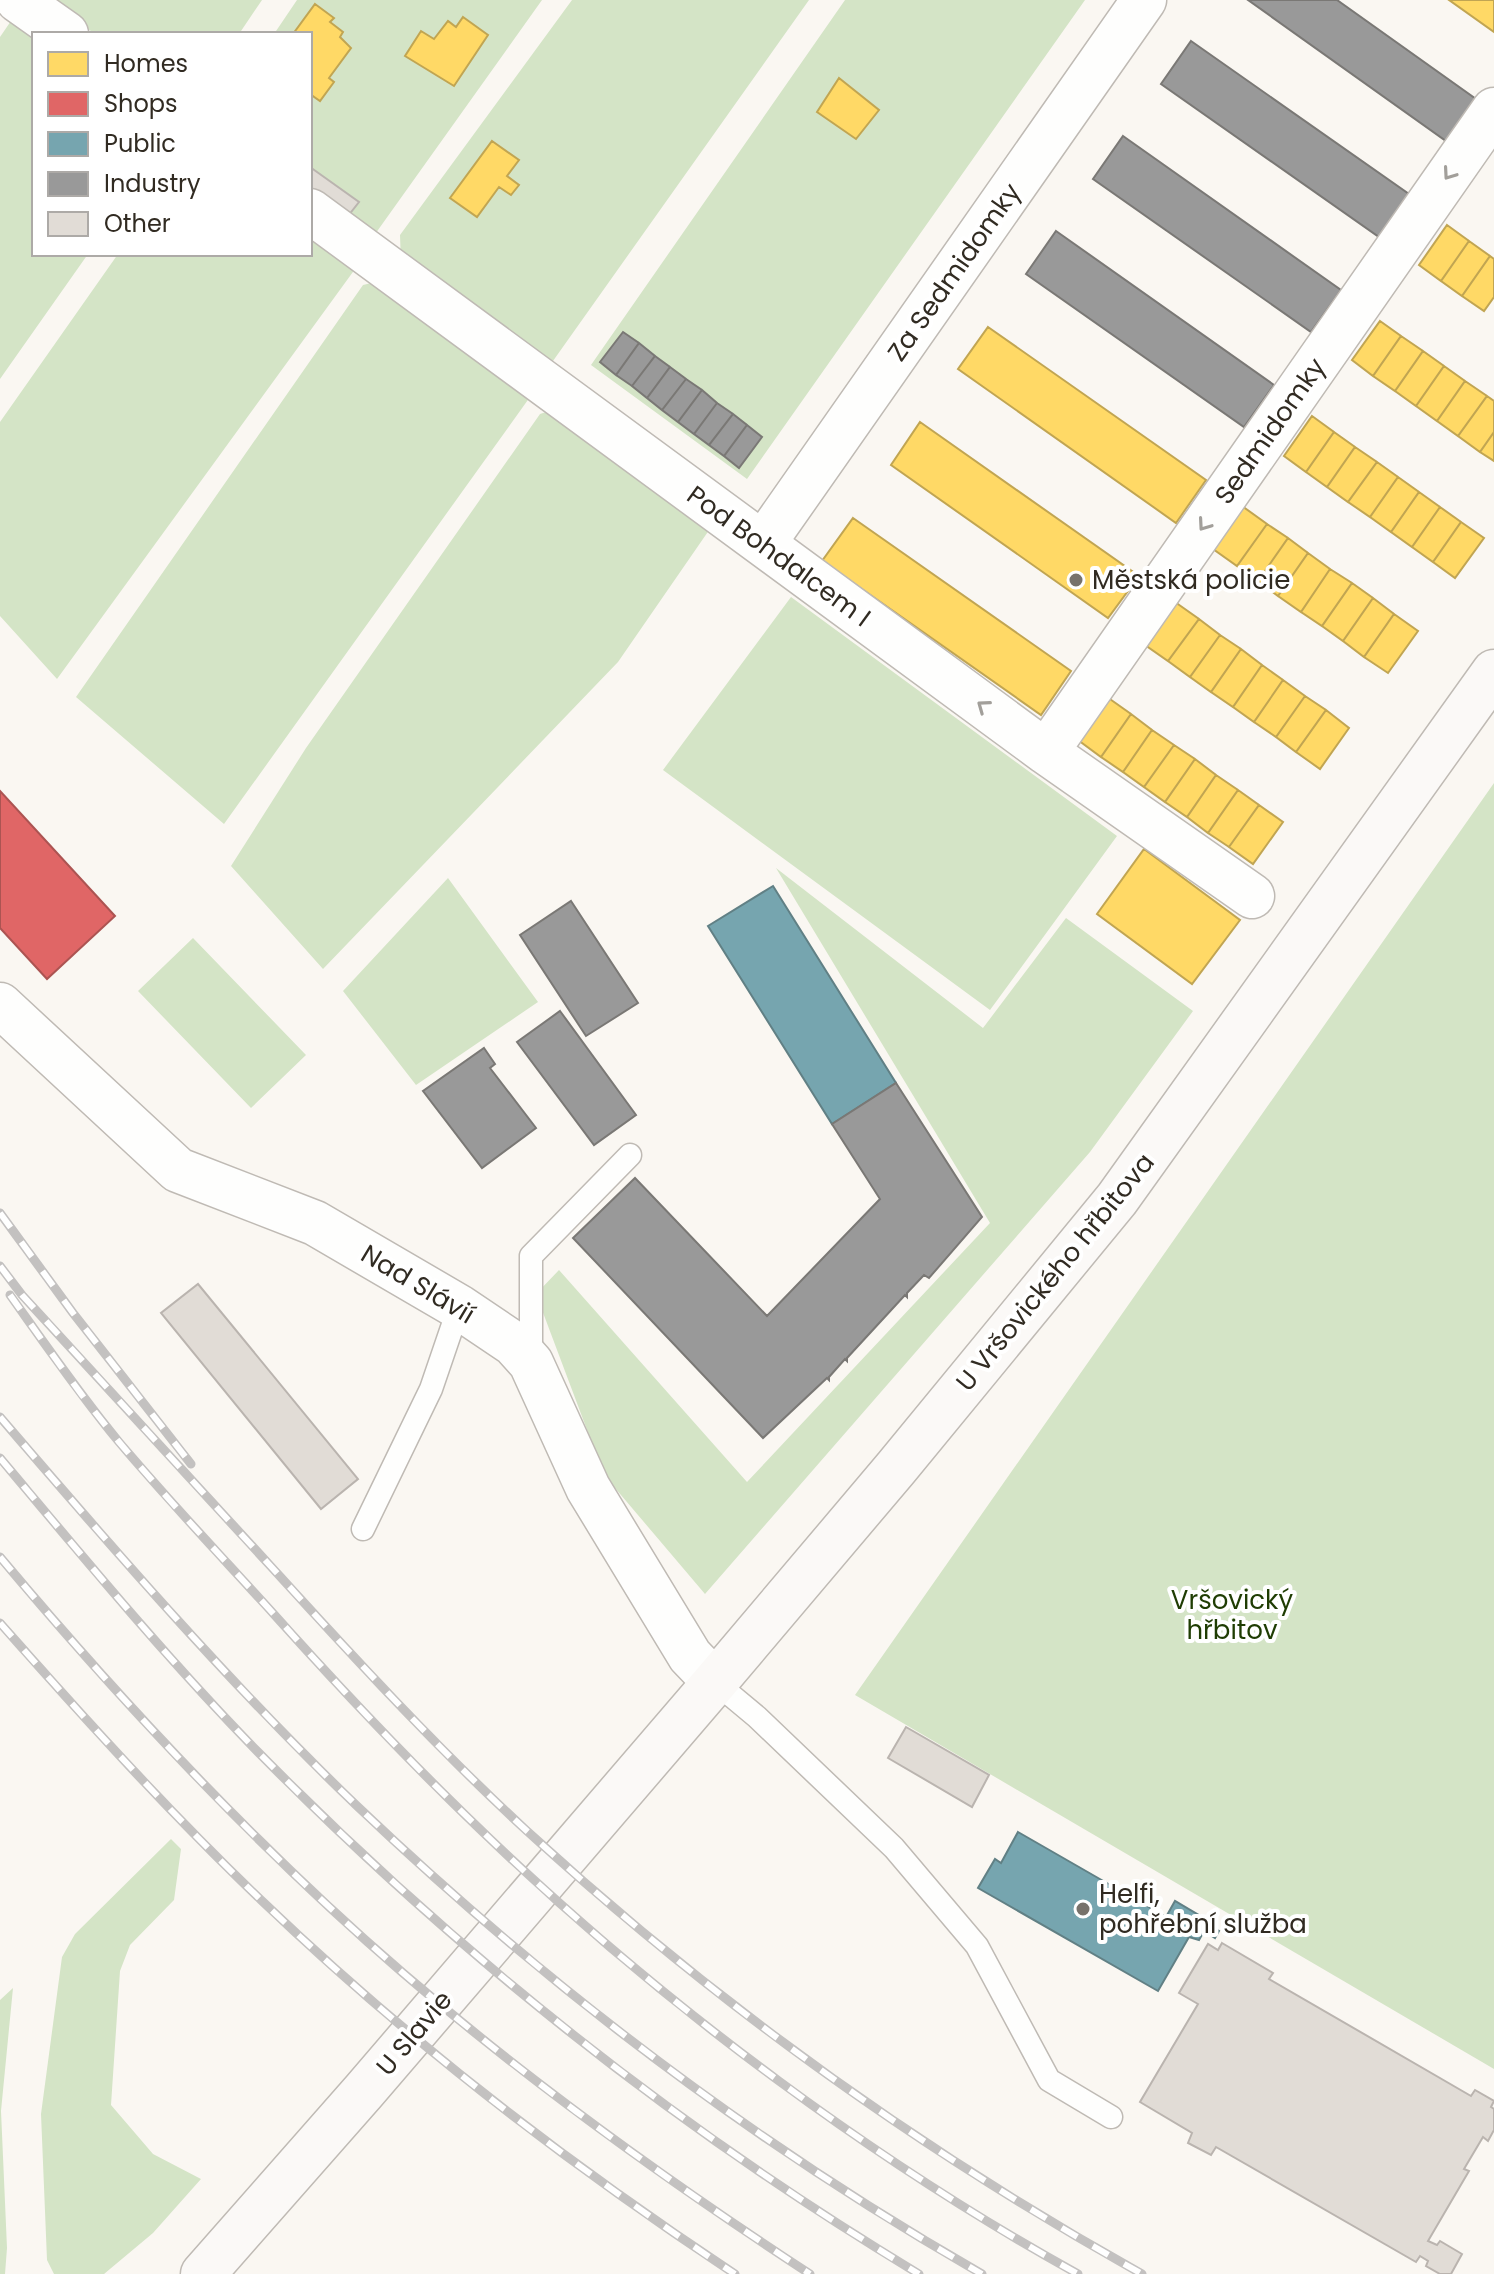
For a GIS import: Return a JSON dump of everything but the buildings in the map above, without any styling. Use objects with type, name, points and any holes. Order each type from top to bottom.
[{"type":"main road","name":"U Vršovického hřbitova","points":[[577,1842],[906,1456],[1117,1199],[1494,672]]},
{"type":"main road","name":"U Slavie","points":[[203,2274],[577,1842]]},
{"type":"main road","name":"U Slavie","points":[[186,2274],[248,2222]]},
{"type":"street","points":[[18,0],[63,32]]},
{"type":"street","name":"Za Sedmidomky","points":[[763,544],[1144,0]]},
{"type":"street","name":"Sedmidomky","points":[[1046,752],[1494,110]]},
{"type":"street","name":"Pod Bohdalcem I","points":[[312,212],[1046,752],[1252,896]]},
{"type":"street","name":"Nad Slávií","points":[[0,1005],[178,1170],[315,1223],[459,1307],[514,1344],[531,1363],[588,1488],[690,1656],[715,1682]]},
{"type":"lane","points":[[531,1363],[531,1256],[630,1155]]},
{"type":"lane","points":[[363,1529],[431,1389],[459,1307]]},
{"type":"lane","points":[[715,1682],[757,1717],[894,1848],[977,1946],[1049,2080],[1111,2117]]},
{"type":"lane","points":[[223,2274],[248,2222]]},
{"type":"green space","points":[[48,0],[262,0],[240,32],[92,32]]},
{"type":"green space","points":[[297,0],[542,0],[373,237],[312,193],[312,32],[275,32]]},
{"type":"green space","points":[[572,0],[809,0],[548,368],[401,262],[400,235]]},
{"type":"green space","points":[[845,0],[1085,0],[747,479],[591,365]]},
{"type":"green space","points":[[13,18],[32,32],[32,256],[87,256],[0,379],[0,37]]},
{"type":"green space","points":[[312,232],[358,265],[57,679],[0,616],[0,422],[117,256],[312,256]]},
{"type":"green space","points":[[380,281],[530,397],[224,824],[76,697],[363,285]]},
{"type":"green space","points":[[558,408],[714,523],[618,662],[323,969],[231,866],[306,748],[540,414]]},
{"type":"green space","points":[[791,597],[1117,836],[990,1010],[663,770]]},
{"type":"green space","name":"Vršovický hřbitov","points":[[1494,783],[1494,2069],[855,1695]]},
{"type":"green space","points":[[776,868],[983,1028],[1066,918],[1193,1011],[1090,1152],[705,1594],[604,1475],[536,1294],[559,1270],[747,1482],[990,1223]]},
{"type":"green space","points":[[448,878],[538,1002],[416,1085],[343,991]]},
{"type":"green space","points":[[193,938],[306,1055],[251,1108],[138,991]]},
{"type":"green space","points":[[171,1839],[181,1849],[174,1900],[130,1945],[120,1971],[111,2105],[153,2154],[201,2179],[153,2233],[104,2274],[54,2274],[47,2260],[41,2114],[62,1957],[75,1934]]},
{"type":"green space","points":[[13,1988],[1,2111],[7,2248],[5,2274],[0,2274],[0,2000]]},
{"type":"railway","points":[[0,1213],[73,1313],[191,1464]]},
{"type":"railway","points":[[0,1266],[22,1295],[337,1639],[462,1769],[598,1894],[746,2014],[899,2125],[979,2177],[1142,2274]]},
{"type":"railway","points":[[10,1295],[90,1406],[156,1485],[445,1795],[570,1913],[707,2027],[853,2134],[927,2184],[1078,2274]]},
{"type":"railway","points":[[0,1417],[129,1566],[263,1712],[428,1872],[577,1998],[734,2116],[898,2224],[982,2274]]},
{"type":"railway","points":[[0,1458],[126,1608],[224,1717],[410,1898],[572,2034],[656,2098],[829,2218],[919,2274]]},
{"type":"railway","points":[[0,1557],[95,1667],[193,1773],[296,1876],[403,1973],[501,2054],[602,2130],[810,2274]]},
{"type":"railway","points":[[0,1623],[160,1799],[316,1951],[489,2098],[610,2188],[735,2274]]},
{"type":"place","name":"Městská policie","points":[[1076,580]]},
{"type":"place","name":"Helfi, pohřební služba","points":[[1083,1909]]}]
